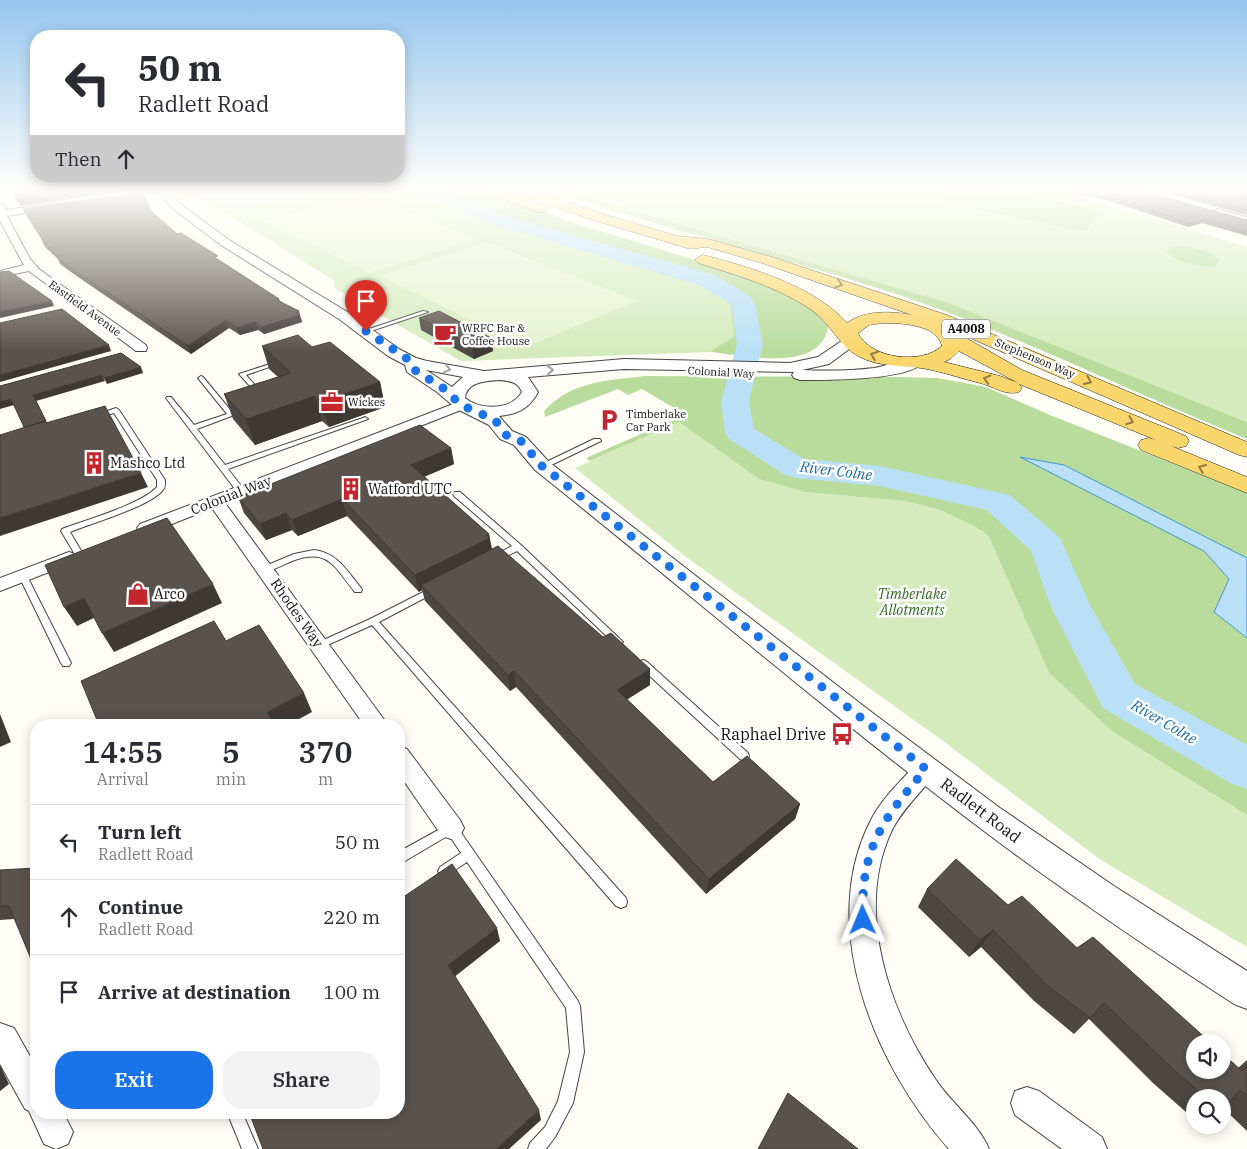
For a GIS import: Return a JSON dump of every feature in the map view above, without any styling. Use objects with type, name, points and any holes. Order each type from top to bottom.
[{"type":"main road","points":[[653,245],[724,267],[794,294],[830,316],[859,348],[881,358],[918,362],[993,380],[1247,486]]},
{"type":"main road","name":"Stephenson Way","points":[[688,245],[767,271],[842,302]]},
{"type":"main road","name":"Stephenson Way","points":[[714,245],[767,260],[933,316],[1026,354],[1247,450]]},
{"type":"main road","points":[[859,308],[893,318]]},
{"type":"main road","points":[[850,339],[851,328],[858,323],[877,318],[893,318]]},
{"type":"main road","name":"Stephenson Way","points":[[893,318],[924,323],[1023,378],[1247,468]]},
{"type":"main road","points":[[918,362],[941,358],[949,352],[952,347],[950,339],[944,333]]},
{"type":"street","name":"Eastfield Avenue","points":[[18,245],[31,268],[141,348]]},
{"type":"street","name":"Radlett Road","points":[[228,245],[409,360],[493,375]]},
{"type":"street","points":[[0,274],[31,268]]},
{"type":"street","points":[[63,309],[82,304]]},
{"type":"street","name":"Colonial Way","points":[[777,372],[823,361],[850,339]]},
{"type":"street","points":[[122,354],[141,348]]},
{"type":"street","name":"Radlett Road","points":[[409,360],[413,369],[443,388],[463,405],[495,420],[506,435],[520,440],[542,466],[926,769],[1062,869],[1143,925],[1247,991]]},
{"type":"street","name":"Colonial Way","points":[[493,375],[624,364],[851,375],[895,370],[918,362]]},
{"type":"street","name":"Colonial Way","points":[[133,533],[463,405],[496,412],[518,406],[540,389],[568,379],[611,371],[695,368]]},
{"type":"street","points":[[463,405],[456,392],[462,385],[472,379],[493,375],[521,379],[528,384],[530,392],[527,398],[525,430],[520,440]]},
{"type":"street","name":"Rhodes Way","points":[[215,502],[266,569],[373,719]]},
{"type":"street","points":[[0,585],[97,547]]},
{"type":"street","points":[[405,764],[451,828]]},
{"type":"street","points":[[926,769],[882,824],[875,840],[865,872],[862,897],[863,920],[869,962],[879,998],[890,1027],[924,1091],[972,1149]]},
{"type":"street","points":[[0,1038],[3,1039],[30,1087]]},
{"type":"street","points":[[1027,1103],[1090,1149]]},
{"type":"lane","points":[[366,331],[425,312]]},
{"type":"lane","points":[[267,403],[242,374],[289,360]]},
{"type":"lane","points":[[200,378],[231,415]]},
{"type":"lane","points":[[169,398],[241,491]]},
{"type":"lane","points":[[193,428],[249,409]]},
{"type":"lane","points":[[79,554],[65,531],[144,500],[160,490],[162,484],[116,410],[91,417]]},
{"type":"lane","points":[[223,468],[364,419]]},
{"type":"lane","points":[[542,466],[597,441]]},
{"type":"lane","points":[[457,494],[518,547],[744,756]]},
{"type":"lane","points":[[484,564],[518,547]]},
{"type":"lane","points":[[266,569],[293,558],[314,553],[328,556],[358,590]]},
{"type":"lane","points":[[24,576],[66,663]]},
{"type":"lane","points":[[320,645],[442,586]]},
{"type":"lane","points":[[374,620],[621,902]]},
{"type":"lane","points":[[405,855],[451,828],[573,1006],[577,1052],[565,1103],[550,1132],[536,1149]]},
{"type":"lane","points":[[438,876],[468,854]]},
{"type":"lane","points":[[237,1119],[250,1149]]},
{"type":"green space","points":[[276,245],[577,245],[681,276],[712,290],[730,304],[734,336],[710,352],[461,361],[334,288],[335,281]]},
{"type":"green space","points":[[311,245],[460,245],[369,273]]},
{"type":"green space","points":[[479,245],[494,245],[637,301],[526,347],[380,276]]},
{"type":"green space","points":[[576,245],[645,245],[754,280],[793,298],[815,312],[828,327],[822,342],[811,351],[796,356],[778,358],[760,358],[710,352],[734,336],[730,304],[712,290],[681,276]]},
{"type":"green space","points":[[730,245],[749,245],[949,303],[1247,422],[1247,439],[1035,347],[949,313],[818,270]]},
{"type":"green space","points":[[749,245],[1239,245],[1247,247],[1247,422],[949,303]]},
{"type":"green space","points":[[1185,246],[1209,252],[1219,260],[1214,267],[1195,264],[1175,259],[1166,251],[1172,247]]},
{"type":"green space","points":[[644,376],[937,378],[986,387],[1050,415],[1247,493],[1247,558],[1064,465],[1022,457],[1204,551],[1229,579],[1214,612],[1247,638],[1247,815],[1113,732],[1049,673],[988,535],[976,527],[940,510],[904,501],[805,492],[759,479],[679,422],[590,461],[586,458],[680,417],[681,412],[642,389],[628,395],[618,389],[545,417],[544,411],[555,401],[578,388],[603,381]]},
{"type":"green space","name":"Timberlake Allotments","points":[[679,422],[759,479],[805,492],[904,501],[940,510],[977,527],[988,535],[1049,673],[1113,732],[1247,815],[1247,947],[1101,860],[939,738],[686,557],[575,468]]},
{"type":"water","points":[[1020,457],[1064,465],[1247,558],[1247,638],[1214,612],[1229,579],[1204,551]]},
{"type":"building","points":[[47,245],[200,245],[218,256],[214,257],[279,299],[277,300],[299,311],[296,312],[300,315],[262,327],[255,322],[237,328],[226,320],[188,346],[74,270],[57,257],[59,257]]},
{"type":"building","points":[[9,271],[52,301],[0,312],[0,272]]},
{"type":"building","points":[[62,309],[109,345],[0,375],[0,323]]},
{"type":"building","points":[[439,311],[491,338],[472,346],[419,318]]},
{"type":"building","points":[[298,335],[312,347],[330,342],[380,382],[321,402],[315,396],[246,419],[224,394],[291,373],[262,346]]},
{"type":"building","points":[[121,353],[141,367],[104,378],[102,375],[33,395],[46,421],[24,427],[11,399],[0,402],[0,386]]},
{"type":"building","points":[[105,406],[141,473],[0,518],[0,435],[45,421],[46,423]]},
{"type":"building","points":[[420,425],[451,448],[411,465],[489,534],[487,535],[490,538],[415,575],[342,499],[292,520],[286,513],[260,524],[238,497]]},
{"type":"building","name":"Arco","points":[[167,518],[213,584],[102,633],[84,598],[64,607],[45,565]]},
{"type":"building","points":[[498,546],[603,637],[611,633],[650,669],[617,690],[713,782],[747,756],[800,804],[709,879],[514,671],[508,675],[421,585]]},
{"type":"building","points":[[214,621],[226,641],[259,625],[304,693],[267,712],[271,719],[97,719],[81,681]]},
{"type":"building","points":[[956,859],[1008,905],[1022,896],[1077,948],[1093,937],[1201,1034],[1186,1034],[1186,1079],[1231,1079],[1231,1061],[1242,1071],[1247,1067],[1247,1096],[1240,1090],[1231,1100],[1231,1089],[1196,1089],[1104,1003],[1090,1018],[1048,986],[993,930],[980,940],[927,889]]},
{"type":"building","points":[[452,864],[497,928],[448,965],[539,1110],[496,1149],[263,1149],[252,1119],[405,1119],[405,896]]},
{"type":"building","points":[[30,868],[30,957],[9,906],[0,906],[0,870]]},
{"type":"building","points":[[788,1093],[858,1149],[758,1149]]},
{"type":"waterway","name":"River Colne","points":[[583,245],[707,280],[742,301],[750,344],[735,401],[740,433],[796,468],[880,476],[998,502],[1047,546],[1071,607],[1119,696],[1247,769]]},
{"type":"place","name":"WRFC Bar & Coffee House","points":[[445,334]]},
{"type":"place","name":"Wickes","points":[[332,402]]},
{"type":"place","name":"Timberlake Car Park","points":[[609,420]]},
{"type":"place","name":"Mashco Ltd","points":[[94,463]]},
{"type":"place","name":"Watford UTC","points":[[351,489]]},
{"type":"place","name":"Arco","points":[[138,594]]},
{"type":"place","name":"Raphael Drive","points":[[842,734]]},
{"type":"route","points":[[366,331],[409,360],[413,369],[443,388],[461,405],[495,420],[506,435],[520,440],[528,452],[542,466],[926,769],[882,824],[865,872],[862,897],[863,920]]}]
